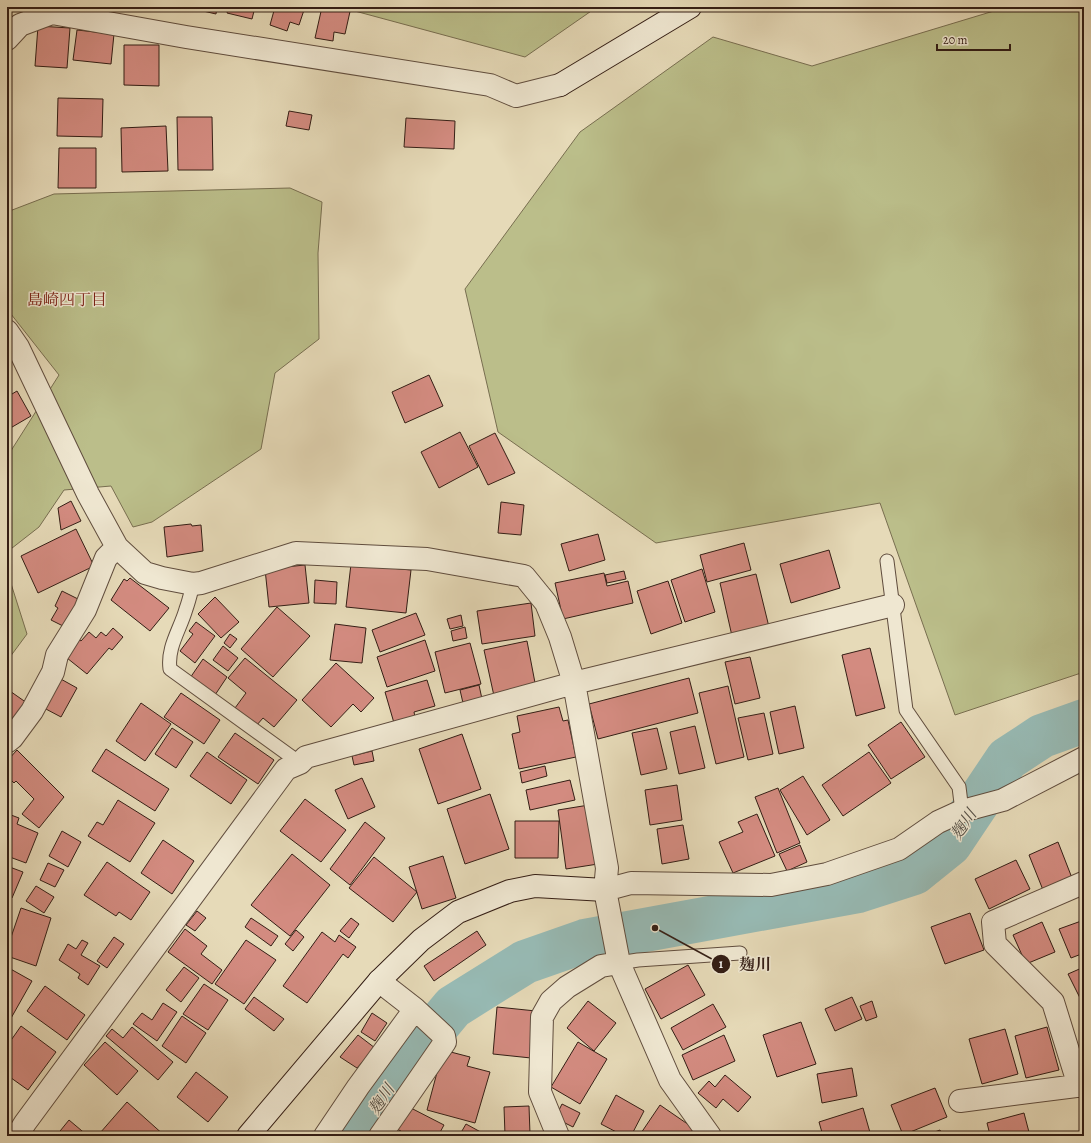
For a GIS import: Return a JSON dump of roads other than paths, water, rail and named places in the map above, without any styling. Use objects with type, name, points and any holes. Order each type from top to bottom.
[{"type":"street","points":[[7,39],[20,25],[35,18],[52,13],[186,37],[490,84],[516,96],[560,85],[690,7]]},
{"type":"street","points":[[7,331],[18,347],[88,494],[117,547],[145,572],[162,578],[193,584],[201,583],[296,553],[426,559],[524,576],[546,602],[560,638],[574,683],[607,868],[605,890],[618,959],[670,1080],[710,1136]]},
{"type":"street","points":[[7,742],[12,738],[32,711],[53,672],[57,655],[85,610],[106,558],[117,547]]},
{"type":"street","points":[[17,1136],[286,769],[300,763],[306,757],[574,683],[893,605]]},
{"type":"street","points":[[248,1136],[379,981],[421,940],[458,912],[510,891],[534,886],[605,890],[631,883],[772,885],[826,874],[898,849],[938,822],[962,811],[1003,800],[1084,758]]},
{"type":"street","points":[[960,1101],[1082,1085],[1053,1002],[995,944],[993,922],[1083,883]]},
{"type":"street","points":[[558,1136],[540,1092],[542,1017],[552,1001],[567,987],[601,966],[618,959]]},
{"type":"street","points":[[379,981],[419,1013],[444,1036],[444,1042],[380,1136]]},
{"type":"street","points":[[325,1136],[358,1087],[419,1013]]},
{"type":"lane","points":[[887,560],[906,710],[959,787],[962,811]]},
{"type":"lane","points":[[193,584],[186,609],[170,649],[170,669],[300,763]]},
{"type":"lane","points":[[618,959],[638,960],[740,953]]},
{"type":"waterway","name":"麹川","points":[[356,1136],[404,1066],[453,1007],[525,962],[585,941],[858,891],[914,873],[950,844],[1007,759],[1042,736],[1084,721]]},
{"type":"place","name":"麹川","points":[[655,928]]},
{"type":"district","name":"島崎四丁目","points":[[67,299]]}]
